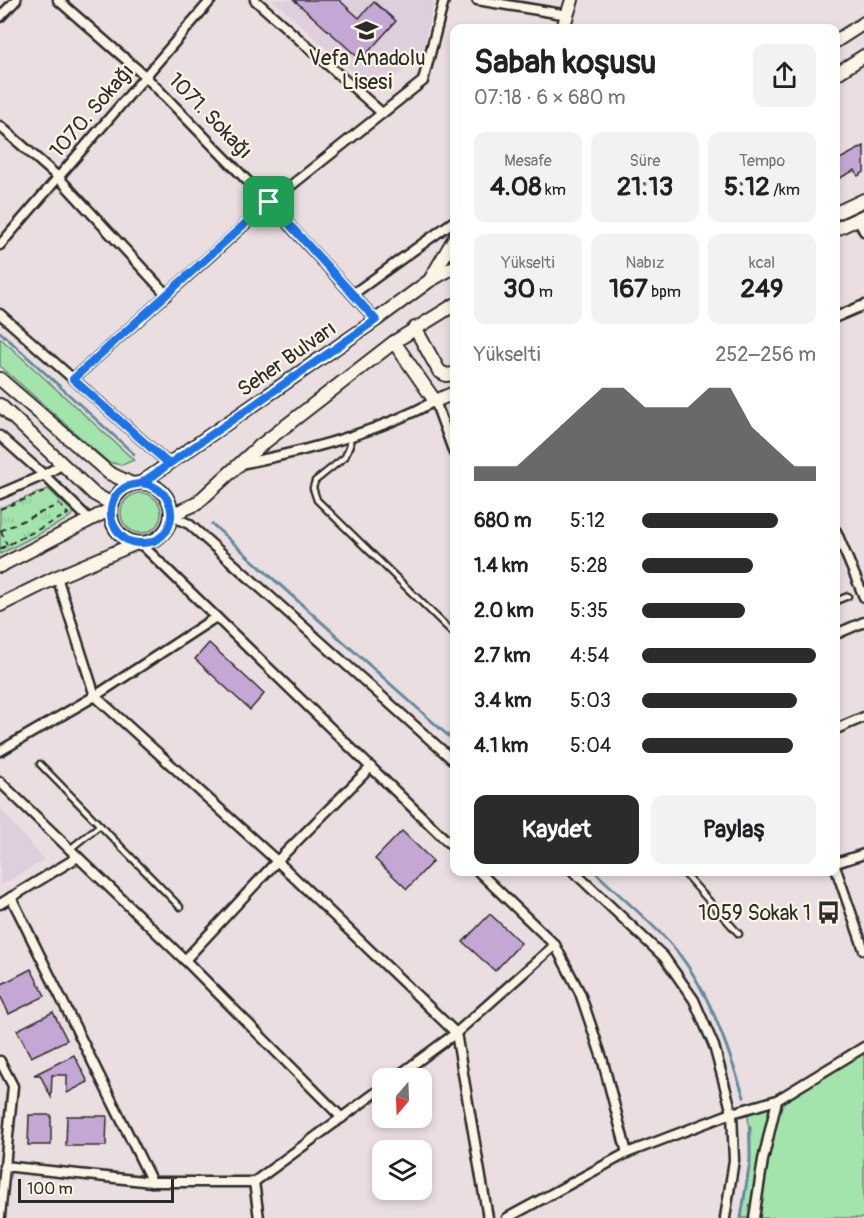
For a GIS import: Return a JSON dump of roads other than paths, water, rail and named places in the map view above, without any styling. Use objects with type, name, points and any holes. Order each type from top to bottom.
[{"type":"main road","points":[[565,24],[572,0]]},
{"type":"main road","points":[[840,38],[864,23]]},
{"type":"main road","points":[[840,71],[864,56]]},
{"type":"main road","points":[[840,211],[864,200]]},
{"type":"main road","points":[[840,228],[862,222]]},
{"type":"main road","points":[[429,281],[450,247]]},
{"type":"main road","name":"Seher Bulvarı","points":[[137,484],[169,464],[429,281],[450,269]]},
{"type":"main road","points":[[171,514],[196,504],[240,464],[394,342],[450,306]]},
{"type":"main road","points":[[415,328],[439,371],[450,374]]},
{"type":"main road","points":[[394,342],[435,401],[450,395]]},
{"type":"main road","points":[[0,379],[109,473],[137,484],[150,484],[164,494],[169,501],[171,514],[169,526],[164,533],[150,543],[125,539],[118,533],[111,518],[112,507],[118,493],[137,484]]},
{"type":"main road","points":[[0,405],[94,494],[112,507]]},
{"type":"main road","points":[[0,566],[112,507]]},
{"type":"main road","points":[[0,605],[57,577],[139,543]]},
{"type":"street","points":[[0,17],[16,0]]},
{"type":"street","name":"1071. Sokağı","points":[[58,0],[146,77],[269,202],[376,320]]},
{"type":"street","name":"1070. Sokağı","points":[[0,245],[211,0]]},
{"type":"street","points":[[255,0],[382,112]]},
{"type":"street","points":[[73,379],[269,202],[423,81],[444,0]]},
{"type":"street","points":[[477,0],[568,15]]},
{"type":"street","points":[[0,126],[58,177],[167,295]]},
{"type":"street","points":[[353,294],[450,223]]},
{"type":"street","points":[[840,315],[864,304]]},
{"type":"street","points":[[0,314],[169,464]]},
{"type":"street","points":[[240,464],[350,436],[402,418],[435,401],[450,442]]},
{"type":"street","points":[[0,436],[89,519]]},
{"type":"street","points":[[0,494],[63,464]]},
{"type":"street","points":[[171,514],[189,524],[450,757]]},
{"type":"street","points":[[840,540],[864,597]]},
{"type":"street","points":[[139,543],[450,844]]},
{"type":"street","points":[[57,577],[95,696],[277,861],[456,1033],[488,1218]]},
{"type":"street","points":[[0,751],[95,696],[216,617]]},
{"type":"street","points":[[840,632],[864,622]]},
{"type":"street","points":[[840,727],[864,717]]},
{"type":"street","points":[[184,960],[277,861],[371,767]]},
{"type":"street","points":[[0,782],[184,960],[342,1118]]},
{"type":"street","points":[[840,862],[864,854]]},
{"type":"street","points":[[0,903],[78,857]]},
{"type":"street","points":[[483,876],[555,945],[580,993],[602,1058],[627,1153]]},
{"type":"street","points":[[578,876],[664,957],[694,1000],[714,1046],[732,1113],[734,1160],[725,1218]]},
{"type":"street","points":[[838,876],[864,950]]},
{"type":"street","points":[[11,897],[152,1182]]},
{"type":"street","points":[[409,1068],[456,1033],[555,945]]},
{"type":"street","points":[[507,1218],[627,1153],[732,1113],[777,1100],[864,1047]]},
{"type":"street","points":[[0,1061],[13,1086],[0,1216]]},
{"type":"street","points":[[4,1166],[152,1182],[254,1182],[372,1096]]},
{"type":"street","points":[[754,1218],[763,1160],[777,1100]]},
{"type":"street","points":[[254,1182],[259,1218]]},
{"type":"lane","points":[[350,436],[350,445],[345,457],[315,481],[313,488],[317,500],[450,630]]},
{"type":"lane","points":[[840,599],[848,596]]},
{"type":"lane","points":[[40,764],[180,907]]},
{"type":"lane","points":[[70,849],[100,825]]},
{"type":"lane","points":[[687,876],[739,934]]},
{"type":"waterway","points":[[0,332],[134,454]]},
{"type":"waterway","points":[[212,524],[450,737]]},
{"type":"waterway","points":[[599,876],[668,941],[694,976],[714,1014],[744,1097]]},
{"type":"waterway","points":[[741,1218],[750,1162],[750,1127]]},
{"type":"place","name":"Vefa Anadolu Lisesi","points":[[367,30]]},
{"type":"place","name":"1059 Sokak 1","points":[[829,913]]}]
